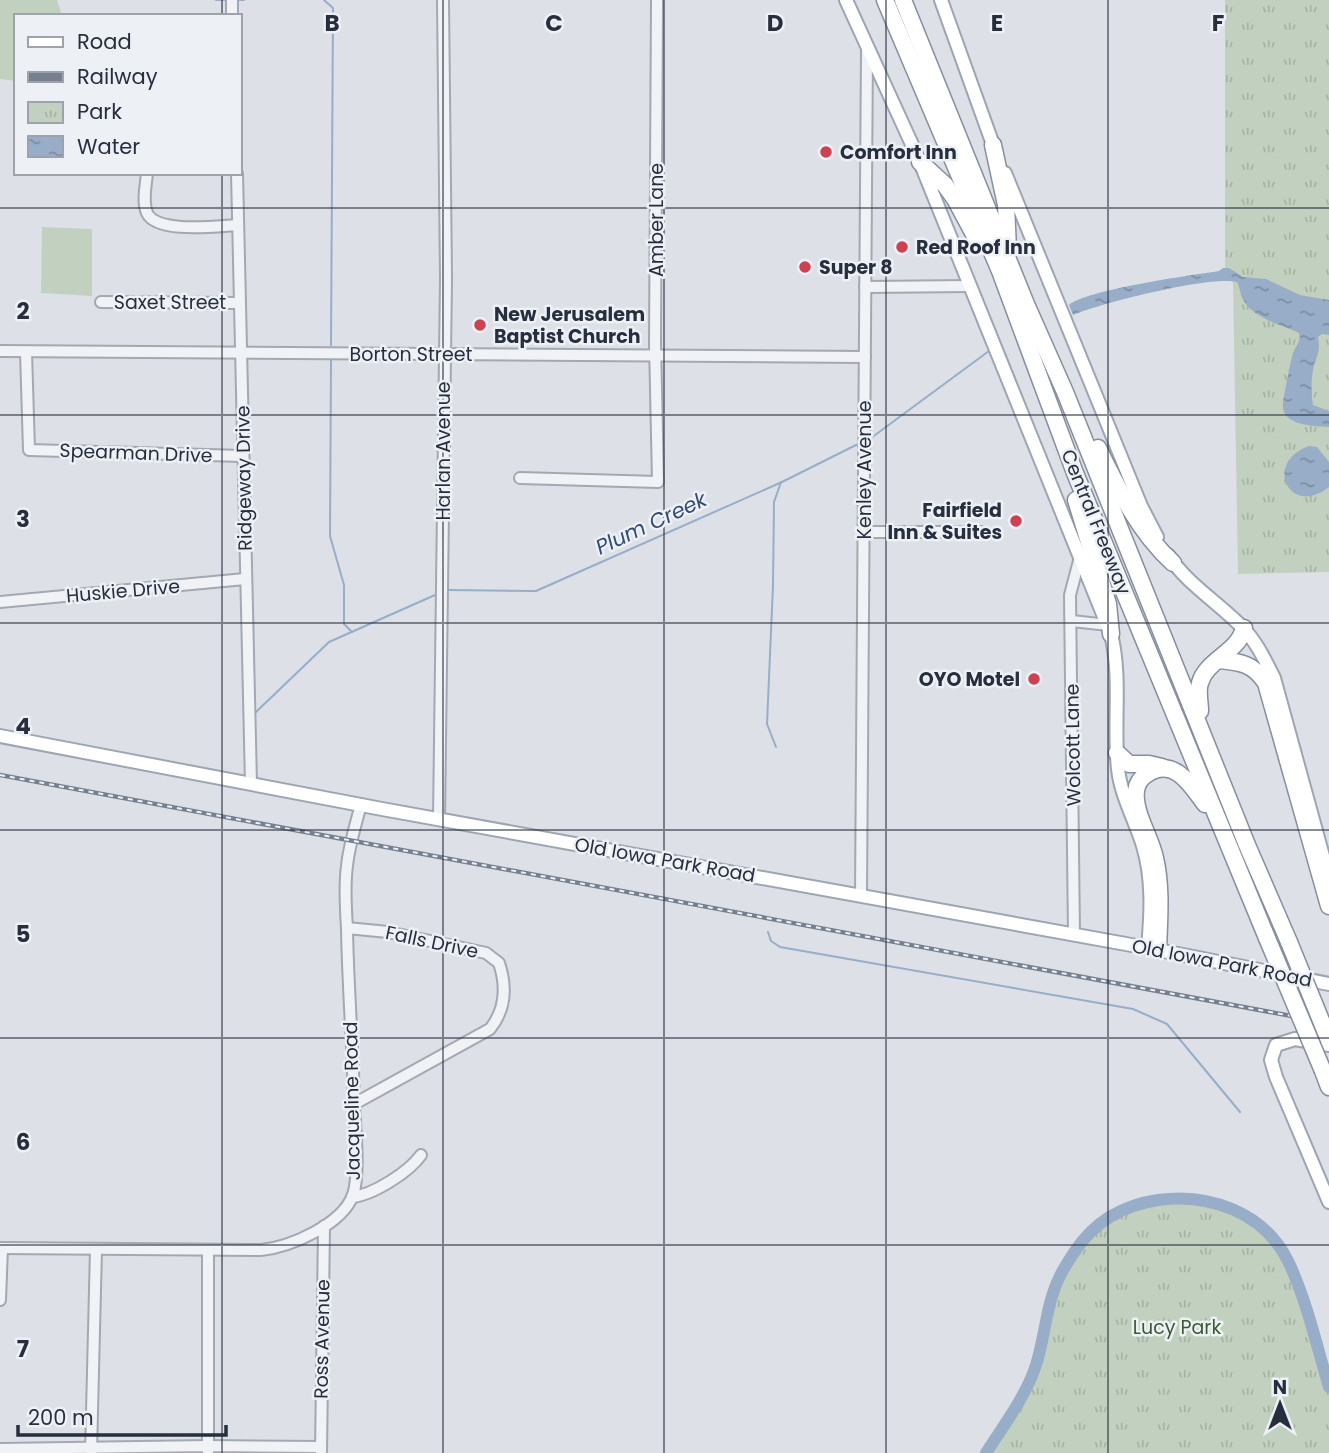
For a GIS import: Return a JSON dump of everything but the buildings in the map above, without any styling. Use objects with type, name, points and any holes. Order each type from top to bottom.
[{"type":"highway","name":"Central Freeway","points":[[885,0],[1004,266],[1065,391],[1329,1043]]},
{"type":"highway","name":"Central Freeway","points":[[903,0],[1004,266],[1075,473],[1329,1087]]},
{"type":"highway","points":[[993,145],[1006,205],[1004,266]]},
{"type":"highway","points":[[920,162],[945,185],[976,238],[1004,266]]},
{"type":"highway","points":[[1065,391],[1087,421],[1125,501],[1154,546],[1173,563]]},
{"type":"highway","points":[[1075,473],[1076,498],[1108,604],[1110,630]]},
{"type":"highway","points":[[1201,727],[1199,685],[1203,675],[1240,640],[1244,628]]},
{"type":"highway","points":[[1217,660],[1243,662],[1253,667],[1266,683],[1329,906]]},
{"type":"highway","points":[[1117,753],[1129,764],[1149,764],[1180,773],[1220,823]]},
{"type":"highway","points":[[1153,949],[1160,900],[1156,860],[1135,797],[1136,788],[1143,777],[1155,769],[1166,768]]},
{"type":"main road","name":"Central Freeway","points":[[846,0],[920,162],[1110,630],[1116,654],[1118,680],[1117,753],[1121,784],[1146,860],[1153,949]]},
{"type":"main road","points":[[941,0],[993,145],[1141,506],[1173,563],[1244,628],[1274,678],[1329,878]]},
{"type":"main road","name":"Old Iowa Park Road","points":[[0,736],[1074,934],[1329,984]]},
{"type":"main road","name":"Central Freeway","points":[[1329,1043],[1289,1039],[1276,1045],[1272,1051],[1276,1077],[1329,1202]]},
{"type":"street","name":"Harlan Avenue","points":[[439,819],[446,279],[443,0]]},
{"type":"street","name":"Amber Lane","points":[[520,478],[658,482],[657,0]]},
{"type":"street","name":"Kenley Avenue","points":[[861,895],[867,46]]},
{"type":"street","points":[[147,175],[145,205],[147,213],[156,223],[164,226],[238,225]]},
{"type":"street","name":"Ridgeway Drive","points":[[237,175],[251,784]]},
{"type":"street","points":[[865,286],[970,286]]},
{"type":"street","name":"Saxet Street","points":[[101,302],[239,303]]},
{"type":"street","name":"Borton Street","points":[[0,351],[865,357]]},
{"type":"street","name":"Spearman Drive","points":[[26,352],[29,450],[243,456]]},
{"type":"street","points":[[863,531],[981,532]]},
{"type":"street","name":"Wolcott Lane","points":[[1074,934],[1072,588],[1080,557]]},
{"type":"street","name":"Huskie Drive","points":[[0,602],[245,579]]},
{"type":"street","points":[[1072,588],[1092,584]]},
{"type":"street","points":[[1072,621],[1110,630]]},
{"type":"street","name":"Jacqueline Road","points":[[1,1248],[208,1251],[275,1249],[299,1241],[341,1213],[352,1197],[355,1176],[347,865],[361,804]]},
{"type":"street","name":"Falls Drive","points":[[347,928],[388,932],[486,953],[499,963],[504,991],[499,1017],[490,1029],[354,1104]]},
{"type":"street","points":[[352,1197],[367,1195],[413,1166],[421,1155]]},
{"type":"street","name":"Ross Avenue","points":[[321,1450],[324,1226]]},
{"type":"street","points":[[0,1300],[1,1248]]},
{"type":"street","points":[[91,1451],[96,1249]]},
{"type":"street","points":[[208,1251],[208,1449]]},
{"type":"street","points":[[0,1449],[321,1450]]},
{"type":"green space","points":[[0,0],[57,0],[62,14],[14,14],[14,81],[0,79]]},
{"type":"green space","points":[[1225,0],[1329,0],[1329,572],[1238,574],[1233,283],[1225,267]]},
{"type":"green space","points":[[42,227],[92,229],[92,296],[41,293]]},
{"type":"green space","name":"Lucy Park","points":[[1166,1199],[1206,1199],[1239,1211],[1266,1231],[1287,1260],[1312,1328],[1329,1387],[1329,1453],[986,1453],[1015,1407],[1035,1367],[1058,1279],[1077,1247],[1104,1218],[1135,1203]]},
{"type":"water","points":[[1229,268],[1243,277],[1266,279],[1300,295],[1329,300],[1329,335],[1322,334],[1318,337],[1319,351],[1313,370],[1312,388],[1313,405],[1329,411],[1329,427],[1297,423],[1287,417],[1283,403],[1299,333],[1253,311],[1242,298],[1237,282],[1181,286],[1130,297],[1073,315],[1069,305],[1095,294],[1219,271]]},
{"type":"water","points":[[1309,446],[1317,447],[1329,462],[1329,487],[1315,495],[1303,496],[1293,492],[1284,475],[1287,464],[1295,454]]},
{"type":"waterway","points":[[216,0],[226,0]]},
{"type":"waterway","points":[[239,0],[244,0]]},
{"type":"waterway","points":[[324,0],[333,8],[331,345]]},
{"type":"waterway","name":"Plum Creek","points":[[871,438],[989,351]]},
{"type":"waterway","points":[[331,359],[330,536],[344,585],[344,624],[352,632]]},
{"type":"waterway","name":"Plum Creek","points":[[448,590],[536,591],[782,482],[858,444]]},
{"type":"waterway","points":[[776,747],[767,724],[774,502],[781,482]]},
{"type":"waterway","name":"Plum Creek","points":[[256,712],[329,642],[435,595]]},
{"type":"waterway","points":[[768,932],[771,941],[780,947],[1133,1009],[1167,1024],[1240,1112]]},
{"type":"waterway","points":[[986,1453],[1032,1377],[1051,1299],[1069,1261],[1083,1240],[1101,1223],[1122,1210],[1145,1202],[1177,1199],[1215,1203],[1250,1218],[1265,1230],[1278,1244],[1294,1275],[1329,1387]]},
{"type":"railway","points":[[0,775],[1329,1023]]},
{"type":"place","name":"Comfort Inn","points":[[826,152]]},
{"type":"place","name":"Red Roof Inn","points":[[902,247]]},
{"type":"place","name":"Super 8","points":[[805,267]]},
{"type":"place","name":"New Jerusalem Baptist Church","points":[[480,325]]},
{"type":"place","name":"Fairfield Inn & Suites","points":[[1016,521]]},
{"type":"place","name":"OYO Motel","points":[[1034,679]]}]
